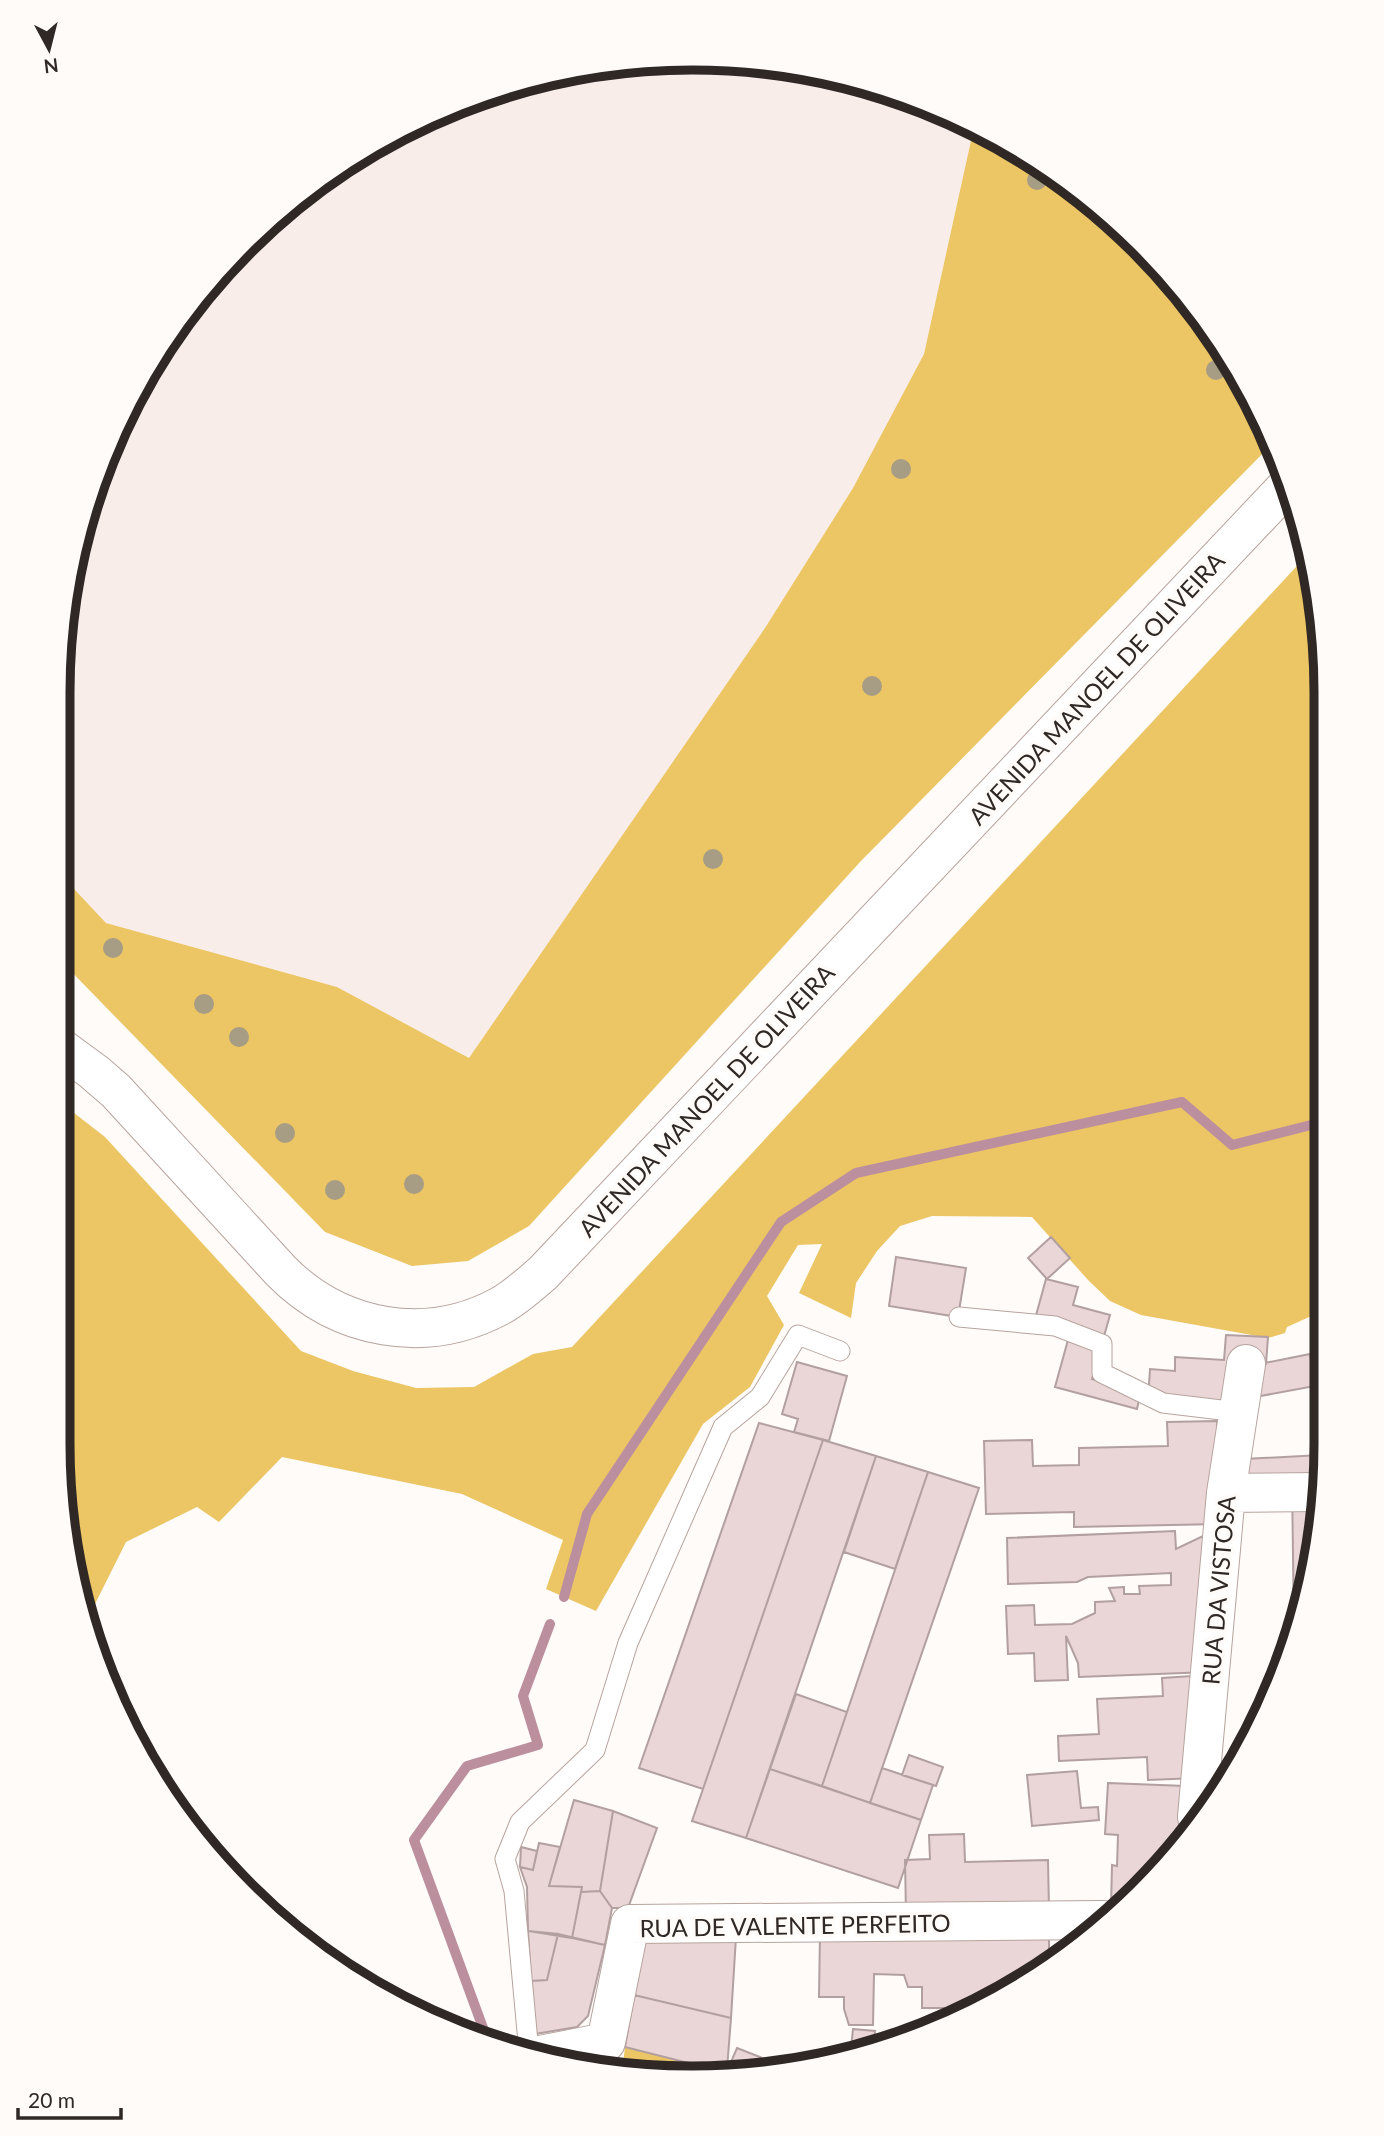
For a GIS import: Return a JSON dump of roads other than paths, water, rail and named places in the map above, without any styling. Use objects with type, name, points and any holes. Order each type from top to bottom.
[{"type":"main road","name":"AVENIDA MANOEL DE OLIVEIRA","points":[[70,1054],[116,1091],[281,1271],[315,1301],[357,1319],[401,1328],[442,1327],[479,1316],[521,1292],[543,1273],[1281,492]]},
{"type":"main road","name":"RUA DA VISTOSA","points":[[1198,1805],[1226,1493],[1245,1364]]},
{"type":"main road","points":[[1226,1493],[1312,1492]]},
{"type":"main road","name":"RUA DE VALENTE PERFEITO","points":[[559,2051],[606,2042],[630,1924],[1092,1920]]},
{"type":"lane","points":[[959,1317],[1055,1326],[1102,1344],[1102,1373],[1163,1403],[1238,1412]]},
{"type":"lane","points":[[528,2044],[514,1891],[505,1859],[520,1822],[596,1750],[628,1643],[723,1427],[760,1397],[798,1335],[840,1351]]},
{"type":"waterway","points":[[564,1597],[587,1514],[781,1222],[856,1173],[1182,1102],[1232,1145],[1314,1124]]},
{"type":"waterway","points":[[484,2030],[414,1840],[467,1766],[538,1745],[523,1696],[550,1624]]}]
